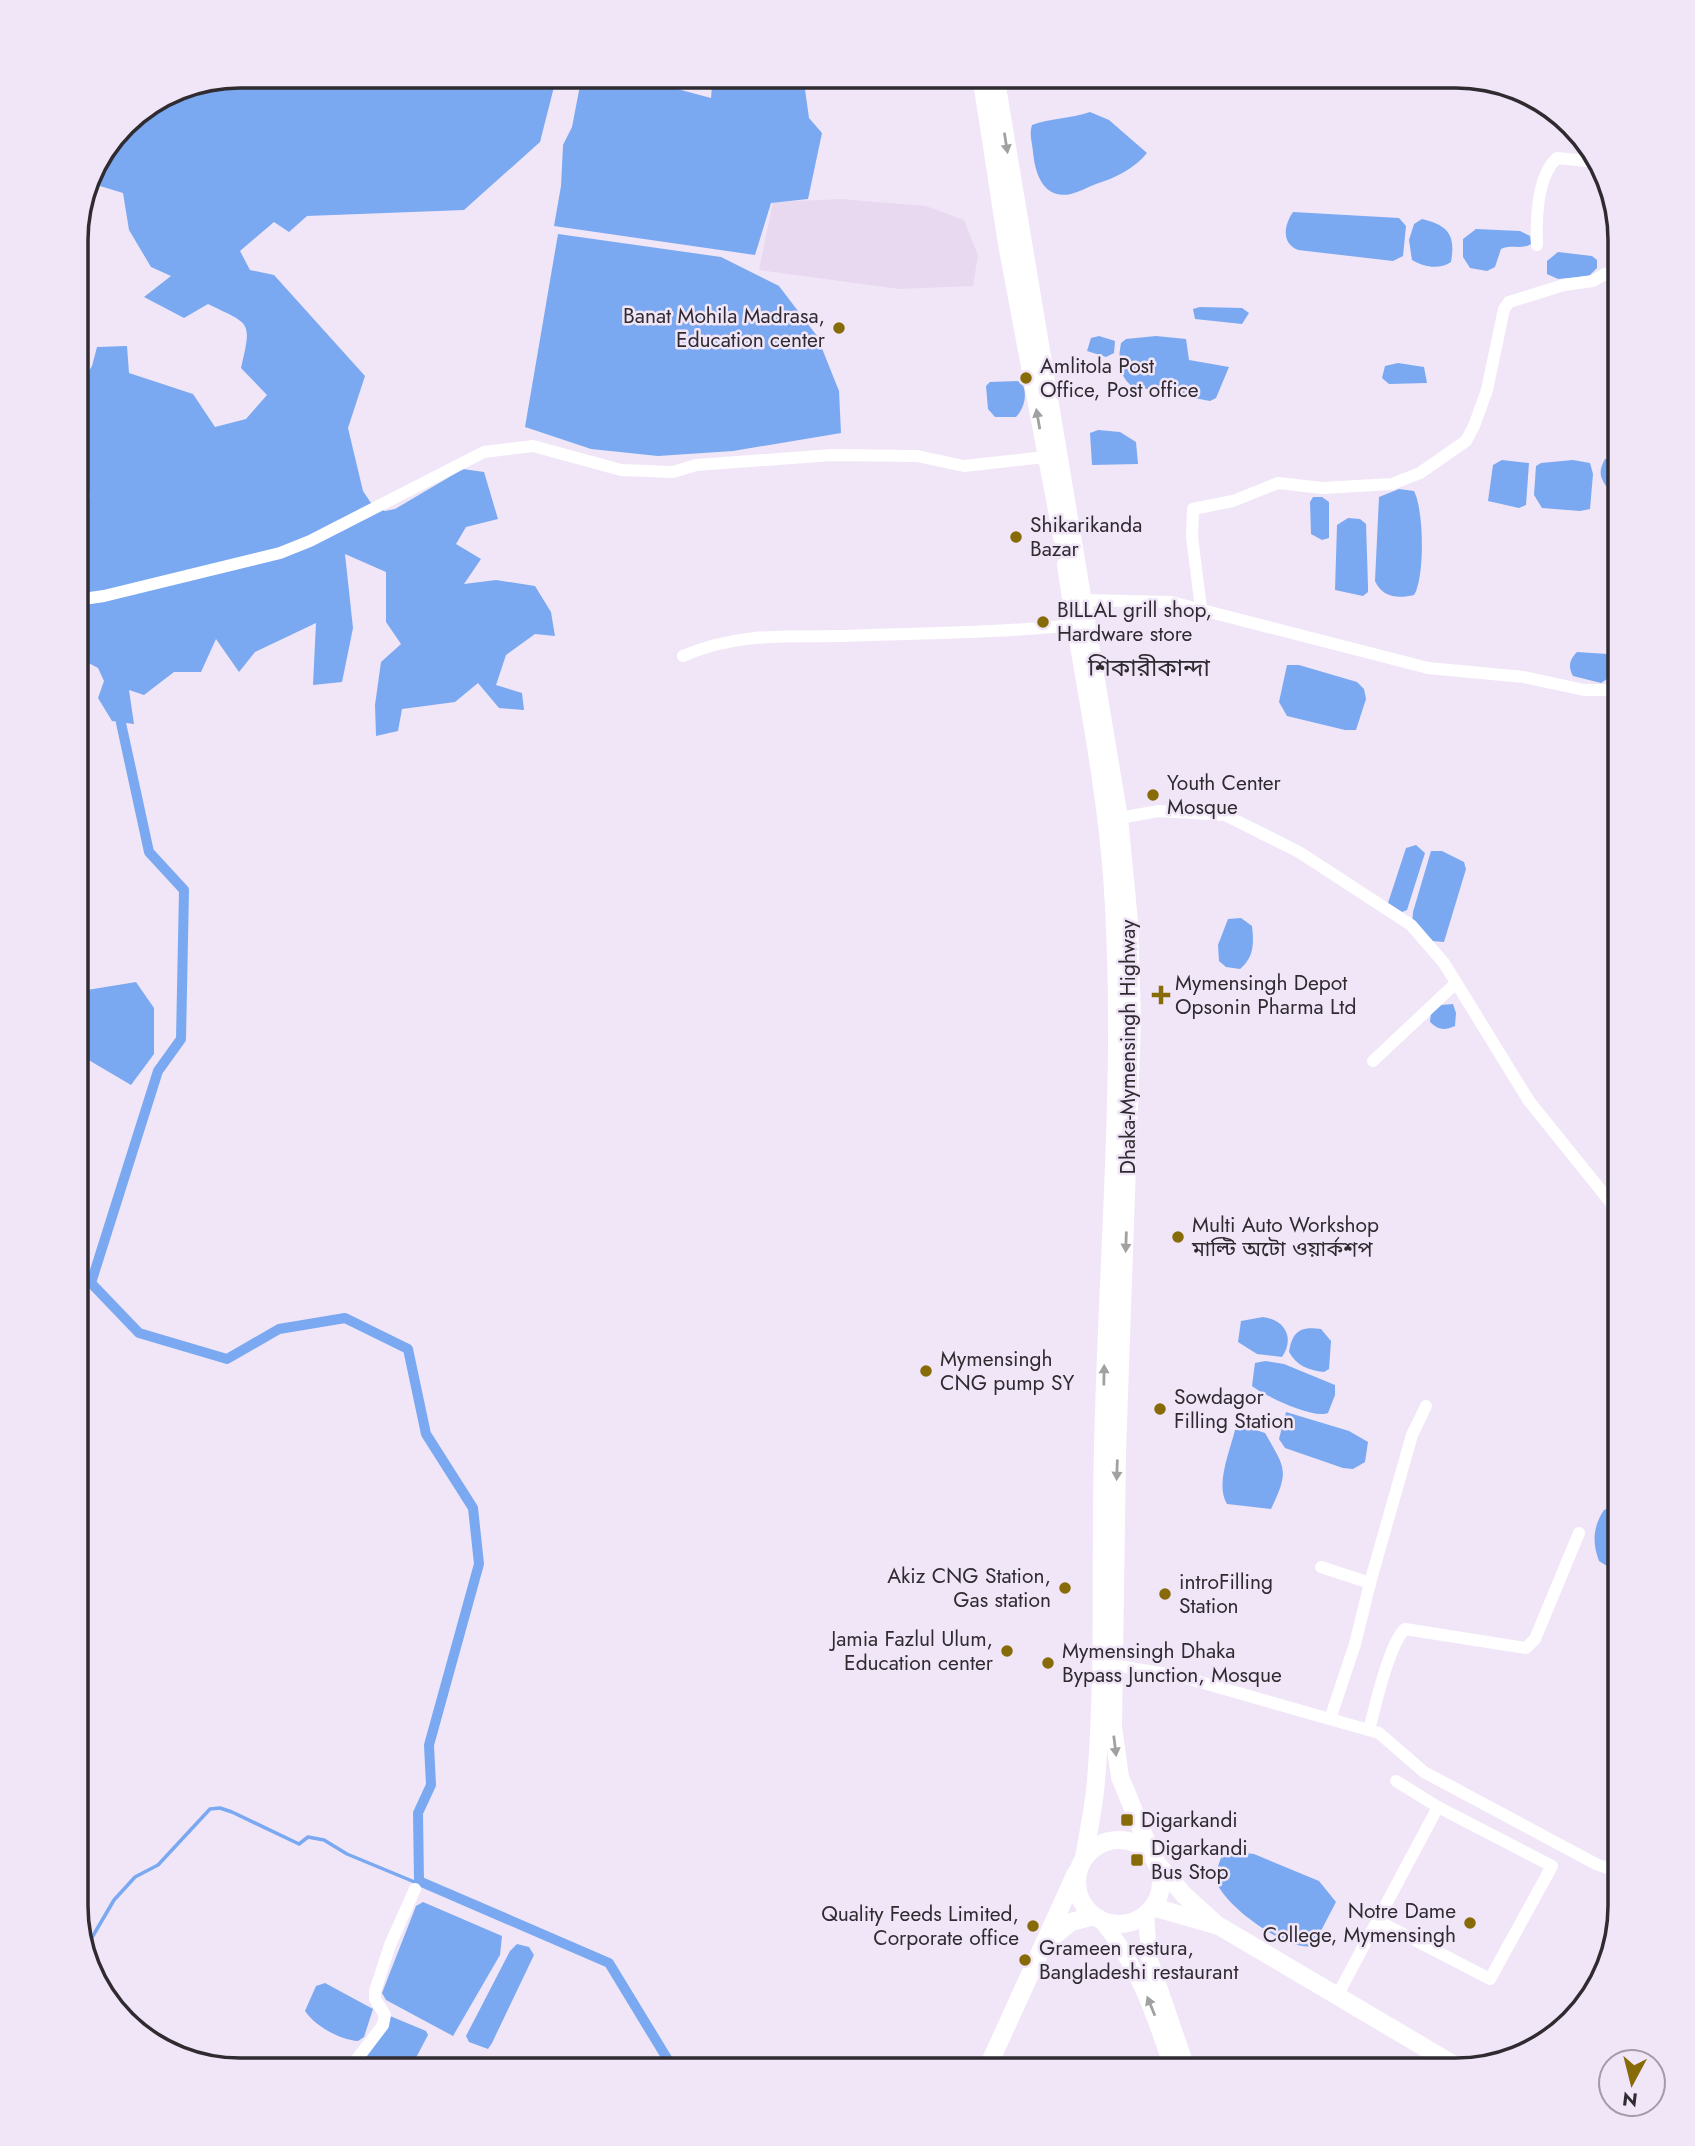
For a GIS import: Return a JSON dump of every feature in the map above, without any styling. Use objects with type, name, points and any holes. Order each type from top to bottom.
[{"type":"highway","name":"Dhaka-Mymensingh Highway","points":[[983,88],[1053,456],[1084,600],[1119,818],[1129,921],[1132,1020],[1112,1665],[1113,1727],[1120,1777],[1154,1859]]},
{"type":"highway","name":"Dhaka-Mymensingh Highway","points":[[997,88],[1053,456],[1112,874],[1118,1005],[1116,1159],[1104,1394],[1099,1721],[1096,1784],[1081,1863]]},
{"type":"highway","points":[[992,2058],[1081,1863],[1104,1842],[1117,1840],[1142,1846],[1184,1895],[1219,1926],[1442,2058]]},
{"type":"highway","points":[[1040,1954],[1063,1928],[1097,1918],[1128,1923],[1149,1911],[1161,1887],[1154,1859]]},
{"type":"highway","points":[[1081,1863],[1077,1889],[1080,1899],[1097,1918]]},
{"type":"highway","points":[[1149,1911],[1219,1926]]},
{"type":"main road","points":[[1149,1911],[1149,1957],[1184,2058]]},
{"type":"main road","points":[[1097,1918],[1131,1961],[1154,2014],[1169,2058]]},
{"type":"street","points":[[1537,245],[1536,218],[1548,166],[1557,158],[1585,161]]},
{"type":"street","points":[[1201,608],[1192,537],[1193,509],[1233,500],[1278,483],[1322,488],[1392,484],[1420,473],[1466,441],[1487,390],[1500,321],[1509,302],[1564,285],[1593,281],[1608,274]]},
{"type":"street","points":[[88,598],[280,553],[484,452],[533,446],[621,470],[673,472],[696,465],[832,455],[917,456],[964,466],[1053,456]]},
{"type":"street","points":[[1084,600],[1171,602],[1428,668],[1524,677],[1584,690],[1608,690]]},
{"type":"street","points":[[683,656],[712,643],[753,636],[953,634],[1075,625]]},
{"type":"street","points":[[1119,818],[1159,811],[1226,815],[1298,852],[1411,925],[1444,963],[1529,1101],[1608,1199]]},
{"type":"street","points":[[1373,1061],[1456,983]]},
{"type":"street","points":[[1330,1719],[1355,1644],[1412,1435],[1426,1406]]},
{"type":"street","points":[[1369,1730],[1400,1634],[1405,1629],[1526,1648],[1535,1639],[1579,1533]]},
{"type":"street","points":[[1321,1567],[1370,1583]]},
{"type":"street","points":[[1112,1665],[1179,1676],[1379,1733],[1424,1772],[1608,1868]]},
{"type":"street","points":[[1378,1921],[1490,1979],[1552,1866],[1438,1807],[1396,1781]]},
{"type":"street","points":[[1337,1996],[1438,1807]]},
{"type":"street","points":[[357,2058],[373,2034],[383,2025],[385,2015],[375,1999],[375,1992],[390,1945],[415,1889]]},
{"type":"shaded area","points":[[841,199],[926,206],[964,220],[978,255],[973,286],[899,289],[759,270],[773,202]]},
{"type":"water","points":[[554,88],[540,142],[464,210],[307,216],[289,232],[274,222],[240,251],[250,270],[274,275],[365,376],[348,428],[363,491],[373,506],[385,511],[395,509],[463,469],[484,472],[498,519],[466,527],[456,544],[481,559],[464,584],[496,580],[535,586],[551,612],[555,636],[535,634],[506,655],[496,685],[522,693],[524,710],[499,708],[478,683],[455,702],[402,709],[398,731],[376,736],[375,705],[381,662],[401,644],[386,622],[386,572],[345,554],[353,628],[342,682],[313,685],[316,623],[255,652],[239,672],[216,639],[201,672],[174,672],[144,695],[129,690],[134,724],[112,721],[98,698],[104,681],[98,668],[88,663],[88,372],[97,347],[127,346],[129,373],[193,394],[215,427],[246,419],[267,395],[241,368],[247,332],[240,321],[208,304],[184,318],[144,297],[171,276],[151,267],[129,230],[123,193],[97,187],[113,155],[132,132],[172,103],[210,90]]},
{"type":"water","points":[[580,88],[674,88],[711,98],[712,88],[805,88],[809,118],[822,133],[808,199],[771,203],[755,255],[554,226],[561,186],[563,145],[572,127]]},
{"type":"water","points":[[1090,112],[1109,120],[1147,153],[1130,168],[1110,179],[1071,194],[1054,193],[1042,183],[1036,168],[1031,138],[1032,125]]},
{"type":"water","points":[[1293,212],[1399,218],[1406,226],[1403,256],[1393,261],[1298,250],[1289,243],[1286,233]]},
{"type":"water","points":[[1422,219],[1438,224],[1448,232],[1452,244],[1451,262],[1432,267],[1412,260],[1409,240],[1414,224]]},
{"type":"water","points":[[1476,229],[1520,231],[1530,236],[1531,244],[1501,249],[1495,267],[1487,271],[1470,268],[1463,257],[1463,239]]},
{"type":"water","points":[[558,234],[721,257],[779,286],[817,336],[839,391],[841,433],[733,451],[658,456],[591,449],[525,427]]},
{"type":"water","points":[[1558,252],[1592,256],[1597,260],[1597,268],[1589,276],[1558,279],[1547,274],[1547,261]]},
{"type":"water","points":[[1242,308],[1249,313],[1242,324],[1195,319],[1193,309]]},
{"type":"water","points":[[1099,336],[1115,341],[1114,353],[1106,357],[1087,351],[1091,338]]},
{"type":"water","points":[[1156,336],[1186,339],[1189,360],[1229,367],[1216,398],[1210,401],[1132,386],[1127,382],[1120,367],[1121,343],[1126,339]]},
{"type":"water","points":[[1398,363],[1424,367],[1427,383],[1389,384],[1382,378],[1385,366]]},
{"type":"water","points":[[1021,381],[1025,395],[1019,413],[1016,417],[995,417],[988,409],[986,386],[990,382]]},
{"type":"water","points":[[1098,430],[1120,432],[1136,442],[1138,464],[1092,465],[1090,433]]},
{"type":"water","points":[[1605,459],[1608,459],[1608,486],[1601,476]]},
{"type":"water","points":[[1502,460],[1529,463],[1526,505],[1519,508],[1488,501],[1493,465]]},
{"type":"water","points":[[1573,460],[1590,463],[1593,474],[1590,509],[1580,511],[1542,508],[1534,495],[1536,466],[1541,463]]},
{"type":"water","points":[[1399,489],[1414,491],[1420,513],[1422,543],[1418,586],[1414,595],[1402,597],[1386,594],[1375,581],[1379,497]]},
{"type":"water","points":[[1313,497],[1322,497],[1329,502],[1329,538],[1322,540],[1311,534],[1310,502]]},
{"type":"water","points":[[1348,518],[1360,519],[1366,524],[1368,592],[1363,596],[1335,590],[1337,525]]},
{"type":"water","points":[[1577,652],[1608,655],[1608,678],[1601,683],[1573,676],[1570,670],[1572,658]]},
{"type":"water","points":[[1287,665],[1299,665],[1357,682],[1364,689],[1366,699],[1356,730],[1345,730],[1287,716],[1279,702]]},
{"type":"water","points":[[1416,845],[1425,853],[1407,910],[1402,912],[1388,903],[1406,848]]},
{"type":"water","points":[[1431,851],[1442,851],[1464,862],[1466,869],[1444,942],[1432,941],[1412,925],[1413,912]]},
{"type":"water","points":[[1241,918],[1252,926],[1253,944],[1250,955],[1240,969],[1226,967],[1219,961],[1218,945],[1228,919]]},
{"type":"water","points":[[136,982],[154,1008],[154,1054],[131,1085],[88,1060],[88,990]]},
{"type":"water","points":[[1453,1004],[1456,1013],[1455,1026],[1441,1029],[1430,1022],[1431,1013],[1441,1005]]},
{"type":"water","points":[[1263,1317],[1277,1322],[1286,1331],[1288,1343],[1282,1357],[1257,1354],[1238,1342],[1241,1321]]},
{"type":"water","points":[[1321,1329],[1331,1341],[1329,1369],[1324,1372],[1303,1366],[1289,1352],[1292,1340],[1298,1332]]},
{"type":"water","points":[[1265,1361],[1284,1364],[1335,1385],[1335,1395],[1328,1413],[1301,1410],[1252,1386],[1255,1363]]},
{"type":"water","points":[[1286,1412],[1349,1431],[1368,1442],[1365,1462],[1353,1469],[1343,1468],[1285,1448],[1279,1439]]},
{"type":"water","points":[[1250,1428],[1265,1433],[1281,1462],[1283,1477],[1271,1509],[1227,1504],[1224,1496],[1223,1478],[1235,1430]]},
{"type":"water","points":[[1608,1508],[1608,1567],[1599,1561],[1595,1548],[1596,1528],[1604,1510]]},
{"type":"water","points":[[1237,1852],[1254,1854],[1319,1881],[1336,1902],[1313,1946],[1302,1946],[1275,1935],[1246,1916],[1224,1894],[1217,1881],[1218,1867],[1221,1858]]},
{"type":"water","points":[[423,1902],[502,1936],[500,1955],[453,2036],[386,2000],[382,1993],[416,1906]]},
{"type":"water","points":[[517,1944],[529,1947],[534,1955],[492,2043],[488,2049],[469,2042],[466,2036],[510,1951]]},
{"type":"water","points":[[325,1983],[373,2009],[364,2037],[358,2041],[328,2031],[305,2011],[316,1986]]},
{"type":"water","points":[[390,2016],[426,2031],[428,2035],[416,2058],[364,2058]]},
{"type":"waterway","points":[[121,723],[149,852],[184,890],[181,1039],[158,1071],[91,1283],[139,1333],[227,1359],[279,1329],[345,1318],[408,1349],[426,1434],[473,1508],[479,1564],[429,1745],[431,1785],[418,1813],[419,1881],[609,1963],[667,2058]]},
{"type":"waterway","points":[[91,1938],[114,1900],[135,1877],[158,1865],[210,1809],[220,1808],[232,1812],[299,1844],[308,1837],[324,1840],[347,1854],[417,1883],[419,1881]]},
{"type":"place","name":"Banat Mohila Madrasa, Education center","points":[[839,328]]},
{"type":"place","name":"Amlitola Post Office, Post office","points":[[1026,378]]},
{"type":"place","name":"Shikarikanda Bazar","points":[[1016,537]]},
{"type":"place","name":"BILLAL grill shop, Hardware store","points":[[1043,622]]},
{"type":"place","name":"Youth Center Mosque","points":[[1153,795]]},
{"type":"place","name":"Mymensingh Depot Opsonin Pharma Ltd","points":[[1161,995]]},
{"type":"place","name":"Multi Auto Workshop মাল্টি অটো ওয়ার্কশপ","points":[[1178,1237]]},
{"type":"place","name":"Mymensingh CNG pump SY","points":[[926,1371]]},
{"type":"place","name":"Sowdagor Filling Station","points":[[1160,1409]]},
{"type":"place","name":"Akiz CNG Station, Gas station","points":[[1065,1588]]},
{"type":"place","name":"introFilling Station","points":[[1165,1594]]},
{"type":"place","name":"Jamia Fazlul Ulum, Education center","points":[[1007,1651]]},
{"type":"place","name":"Mymensingh Dhaka Bypass Junction, Mosque","points":[[1048,1663]]},
{"type":"place","name":"Digarkandi","points":[[1127,1820]]},
{"type":"place","name":"Digarkandi Bus Stop","points":[[1137,1860]]},
{"type":"place","name":"Notre Dame College, Mymensingh","points":[[1470,1923]]},
{"type":"place","name":"Quality Feeds Limited, Corporate office","points":[[1033,1926]]},
{"type":"place","name":"Grameen restura, Bangladeshi restaurant","points":[[1025,1960]]},
{"type":"district","name":"শিকারীকান্দা","points":[[1149,668]]}]
